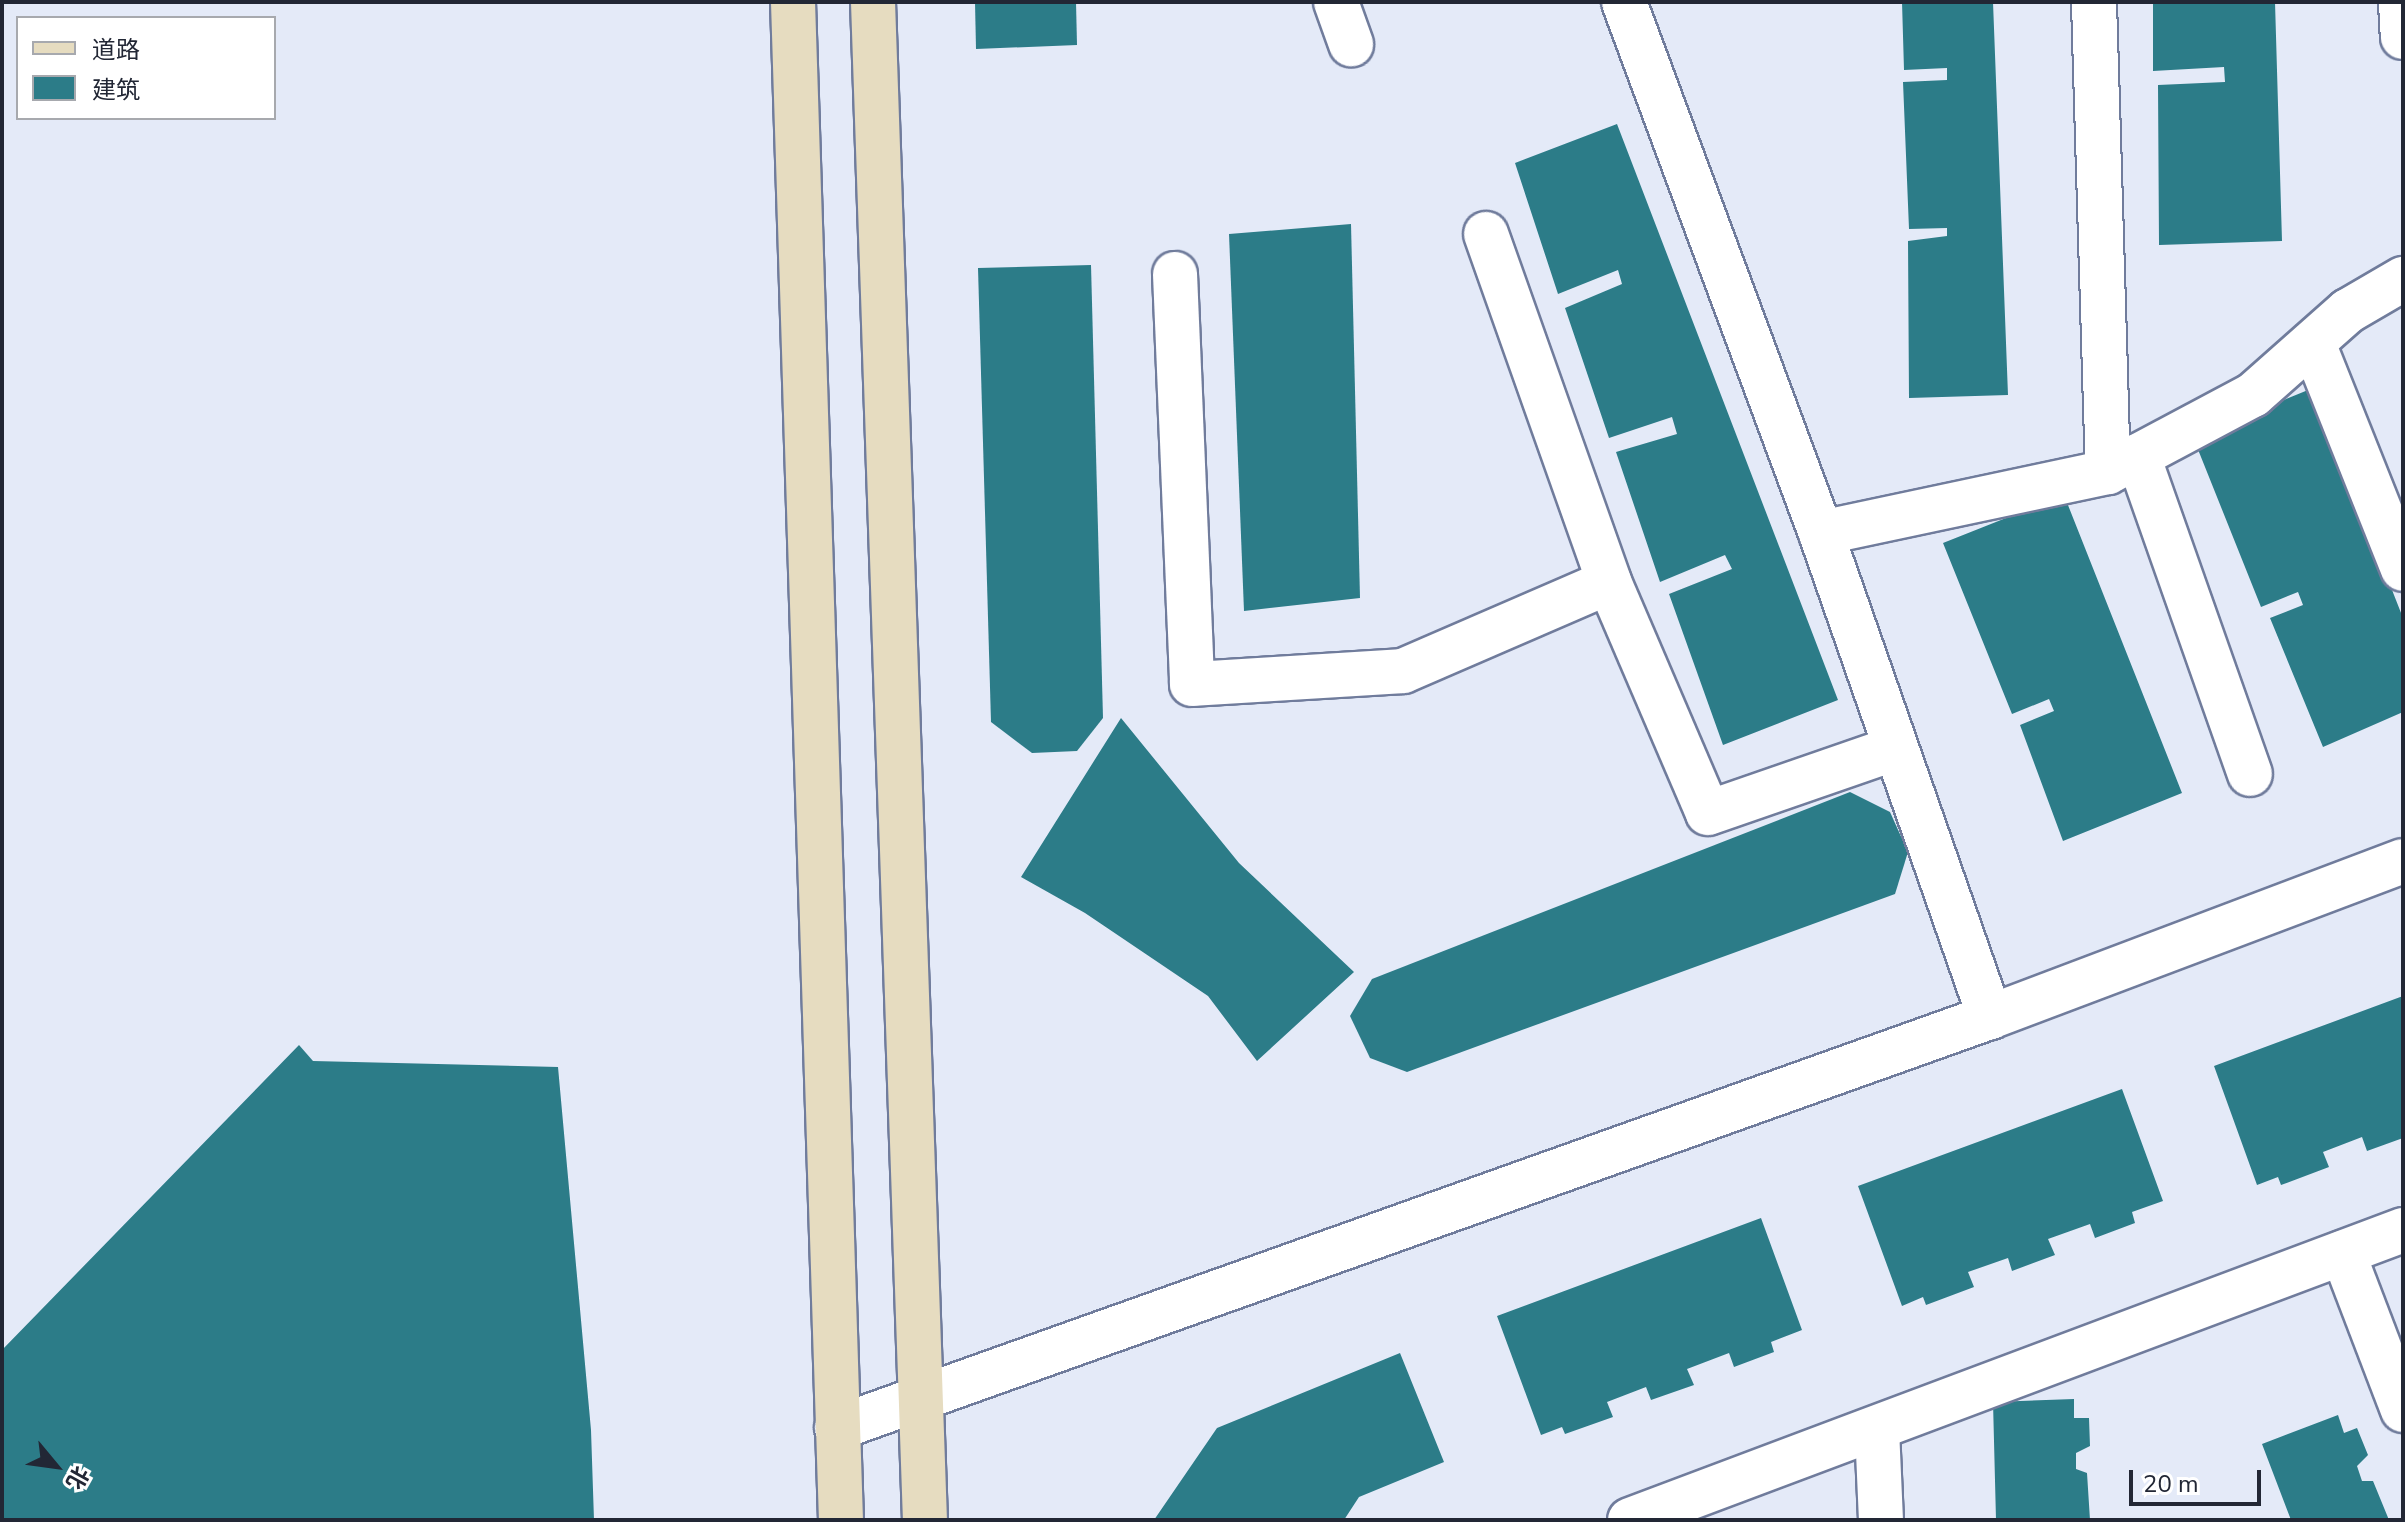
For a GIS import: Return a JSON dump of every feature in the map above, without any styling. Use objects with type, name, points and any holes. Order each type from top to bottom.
[{"type":"street","points":[[793,2],[841,1520]]},
{"type":"street","points":[[873,2],[925,1520]]},
{"type":"street","points":[[1336,2],[1351,44]]},
{"type":"street","points":[[1624,2],[1821,533],[1893,749],[1990,1017]]},
{"type":"street","points":[[2094,2],[2123,464],[2250,774]]},
{"type":"street","points":[[2401,2],[2403,37]]},
{"type":"street","points":[[1486,234],[1609,582],[1708,813],[1893,749]]},
{"type":"street","points":[[1175,274],[1192,684],[1403,671],[1609,582]]},
{"type":"street","points":[[1821,533],[2123,464],[2253,395],[2348,311],[2403,279]]},
{"type":"street","points":[[2313,343],[2403,569]]},
{"type":"street","points":[[837,1428],[1990,1017],[2403,861]]},
{"type":"street","points":[[1630,1520],[2403,1230]]},
{"type":"street","points":[[2343,1253],[2403,1410]]},
{"type":"street","points":[[1877,1429],[1881,1520]]},
{"type":"building","points":[[975,2],[1076,2],[1077,45],[976,49]]},
{"type":"building","points":[[1902,2],[1993,2],[2008,395],[1909,398],[1908,241],[1947,236],[1947,228],[1909,229],[1903,82],[1947,80],[1947,68],[1904,70]]},
{"type":"building","points":[[2153,2],[2275,2],[2282,241],[2159,245],[2158,85],[2225,82],[2224,67],[2153,71]]},
{"type":"building","points":[[1617,124],[1838,700],[1723,745],[1669,594],[1732,569],[1725,555],[1660,582],[1616,452],[1677,434],[1672,417],[1609,438],[1565,308],[1622,284],[1618,270],[1558,294],[1515,163]]},
{"type":"building","points":[[1351,224],[1360,598],[1244,611],[1229,234]]},
{"type":"building","points":[[1091,265],[1103,718],[1077,751],[1032,753],[991,722],[978,268]]},
{"type":"building","points":[[2313,388],[2403,618],[2403,712],[2323,747],[2270,618],[2303,605],[2298,592],[2261,607],[2193,437]]},
{"type":"building","points":[[2064,495],[2182,793],[2063,841],[2020,725],[2054,711],[2049,699],[2012,714],[1943,543]]},
{"type":"building","points":[[1121,718],[1239,863],[1354,972],[1257,1061],[1208,996],[1085,913],[1021,877]]},
{"type":"building","points":[[1850,792],[1890,812],[1908,852],[1895,894],[1407,1072],[1370,1058],[1350,1016],[1372,979]]},
{"type":"building","points":[[2403,996],[2403,1138],[2367,1151],[2362,1137],[2323,1152],[2329,1167],[2281,1185],[2278,1177],[2257,1185],[2214,1066]]},
{"type":"building","points":[[299,1045],[313,1061],[558,1067],[591,1430],[594,1520],[2,1520],[2,1350]]},
{"type":"building","points":[[2122,1089],[2163,1201],[2132,1212],[2135,1223],[2095,1238],[2090,1224],[2048,1239],[2055,1255],[2012,1271],[2008,1258],[1968,1272],[1974,1287],[1926,1305],[1923,1297],[1902,1306],[1858,1186]]},
{"type":"building","points":[[1761,1218],[1802,1330],[1771,1342],[1774,1352],[1734,1367],[1729,1353],[1687,1369],[1694,1385],[1651,1400],[1646,1387],[1607,1402],[1613,1417],[1565,1434],[1562,1427],[1541,1435],[1497,1316]]},
{"type":"building","points":[[1400,1353],[1444,1462],[1359,1497],[1344,1520],[1154,1520],[1217,1428]]},
{"type":"building","points":[[2074,1399],[2074,1418],[2089,1418],[2090,1446],[2076,1453],[2076,1469],[2087,1473],[2090,1520],[1996,1520],[1993,1402]]},
{"type":"building","points":[[2338,1415],[2344,1433],[2357,1428],[2368,1455],[2357,1466],[2362,1481],[2373,1481],[2389,1520],[2291,1520],[2262,1444]]}]
